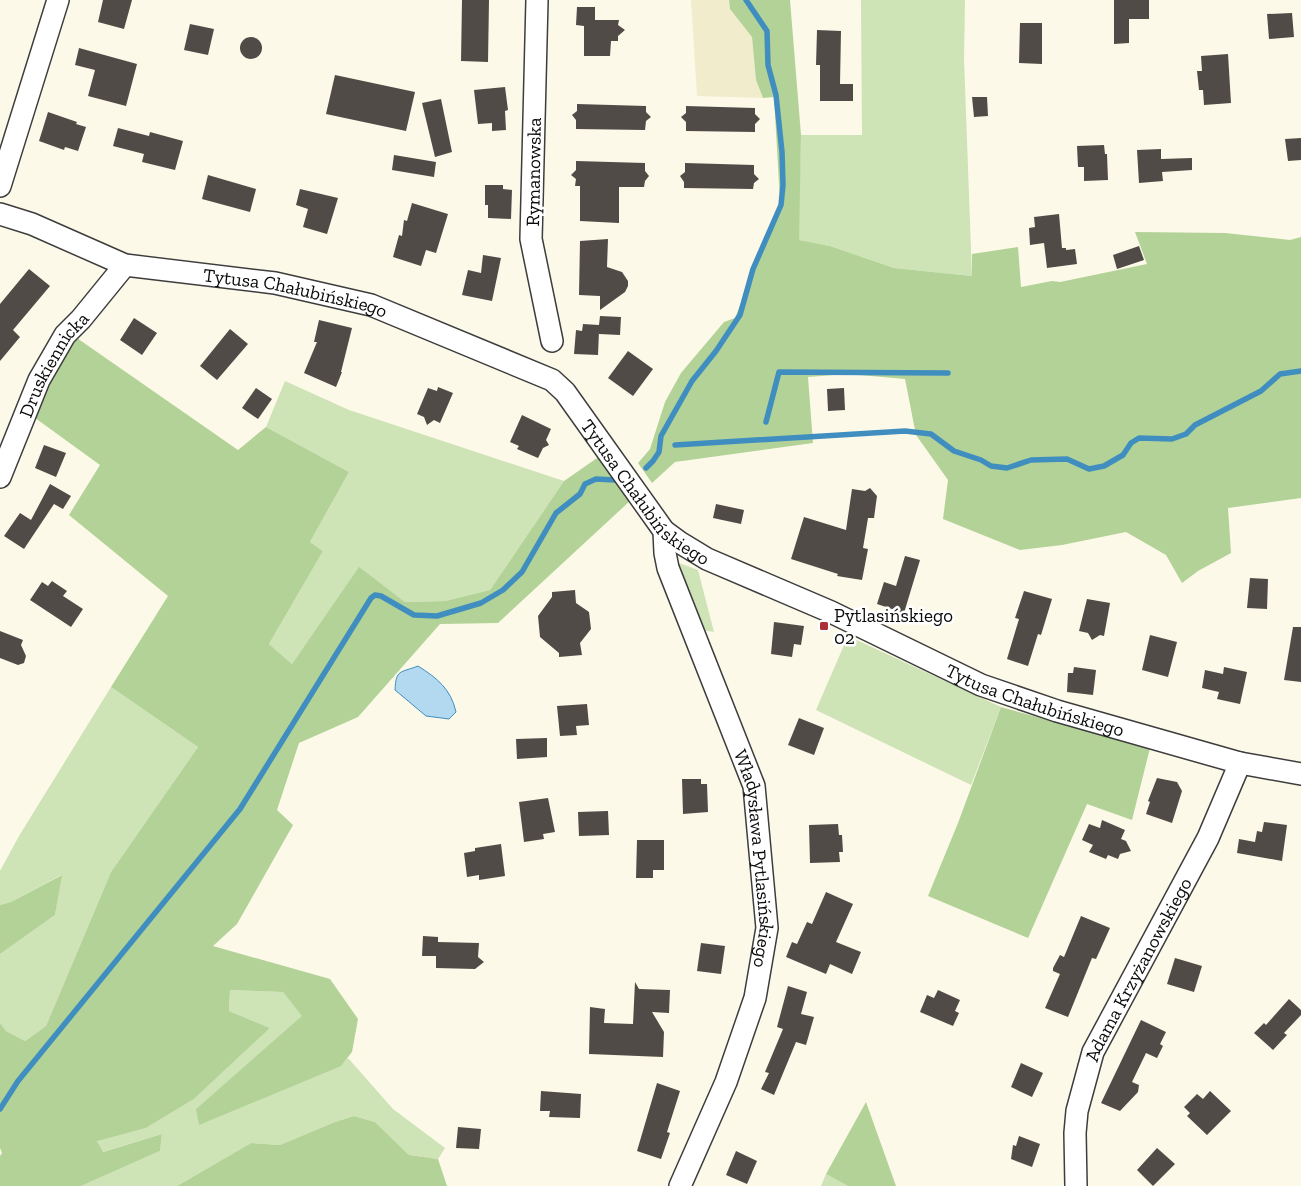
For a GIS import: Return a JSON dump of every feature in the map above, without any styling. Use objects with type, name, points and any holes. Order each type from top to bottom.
[{"type":"street","points":[[0,186],[58,0]]},
{"type":"street","name":"Rymanowska","points":[[536,0],[531,239],[552,341]]},
{"type":"street","name":"Tytusa Chałubińskiego","points":[[0,214],[32,224],[125,265],[275,283],[371,305],[552,380],[571,400],[664,531],[707,559],[832,612],[980,685],[1057,712],[1240,763],[1300,771]]},
{"type":"street","name":"Druskiennicka","points":[[0,477],[39,380],[65,335],[81,319],[125,265]]},
{"type":"street","name":"Władysława Pytlasińskiego","points":[[664,531],[668,568],[754,786],[767,928],[755,998],[726,1082],[680,1186]]},
{"type":"street","name":"Adama Krzyżanowskiego","points":[[1076,1186],[1075,1132],[1077,1111],[1093,1052],[1208,838],[1240,763]]},
{"type":"shaded area","points":[[691,0],[729,0],[730,9],[752,36],[756,80],[763,98],[697,96]]},
{"type":"green space","points":[[729,0],[790,0],[801,135],[799,240],[830,246],[894,268],[972,276],[972,254],[1018,247],[1021,287],[1052,281],[1060,282],[1147,264],[1135,232],[1225,233],[1290,240],[1301,237],[1301,498],[1228,508],[1231,553],[1198,571],[1182,583],[1166,555],[1126,532],[1062,545],[1020,550],[943,519],[948,480],[916,435],[905,379],[848,374],[808,377],[813,443],[675,462],[652,483],[638,463],[650,449],[665,402],[681,373],[724,322],[735,318],[780,201],[774,97],[763,98],[756,80],[752,37],[730,9]]},
{"type":"green space","points":[[861,0],[965,0],[964,59],[972,276],[894,268],[830,246],[798,240],[801,135],[862,135]]},
{"type":"green space","points":[[74,336],[238,450],[266,427],[349,472],[310,542],[323,551],[269,644],[292,664],[359,567],[405,602],[445,601],[490,590],[564,481],[600,456],[631,500],[498,623],[440,624],[358,717],[299,743],[277,810],[293,825],[237,924],[213,946],[330,979],[358,1019],[352,1052],[341,1066],[199,1125],[196,1109],[302,1016],[283,992],[230,990],[229,1011],[270,1028],[194,1099],[146,1128],[97,1141],[103,1152],[162,1134],[160,1151],[81,1186],[0,1186],[0,1156],[2,1153],[0,1148],[0,1023],[6,1031],[25,1041],[46,1026],[111,872],[198,747],[111,687],[168,596],[69,515],[100,465],[31,415]]},
{"type":"green space","points":[[285,381],[349,410],[564,481],[490,590],[445,601],[405,602],[359,568],[292,664],[269,644],[323,551],[310,542],[349,472],[266,427]]},
{"type":"green space","points":[[676,562],[698,570],[714,632],[702,630]]},
{"type":"green space","points":[[848,636],[1001,707],[971,785],[816,710]]},
{"type":"green space","points":[[111,687],[198,747],[111,872],[46,1026],[25,1041],[6,1031],[0,1023],[0,954],[55,915],[61,875],[11,902],[0,905],[0,871],[19,836]]},
{"type":"green space","points":[[1001,707],[1150,748],[1132,820],[1087,804],[1028,938],[928,896],[958,823]]},
{"type":"green space","points":[[62,875],[55,915],[0,954],[0,905],[11,902]]},
{"type":"green space","points":[[230,990],[283,992],[303,1016],[196,1109],[340,1066],[348,1058],[393,1109],[445,1148],[438,1159],[409,1155],[375,1122],[354,1116],[280,1145],[251,1143],[177,1186],[81,1186],[160,1151],[162,1134],[102,1152],[97,1140],[146,1128],[194,1099],[270,1028],[229,1011]]},
{"type":"green space","points":[[866,1102],[896,1186],[848,1186],[826,1174]]},
{"type":"green space","points":[[354,1116],[375,1122],[409,1155],[438,1159],[447,1186],[177,1186],[251,1143],[280,1145]]},
{"type":"green space","points":[[826,1174],[848,1186],[821,1186]]},
{"type":"water","points":[[418,666],[437,680],[451,697],[456,712],[449,719],[426,716],[395,690],[398,675],[403,671]]},
{"type":"building","points":[[103,0],[132,0],[124,29],[98,22]]},
{"type":"building","points":[[462,0],[489,0],[488,62],[461,61]]},
{"type":"building","points":[[1114,0],[1149,0],[1149,19],[1129,19],[1129,43],[1114,44]]},
{"type":"building","points":[[577,7],[595,7],[595,20],[619,20],[618,25],[625,30],[618,36],[618,41],[611,41],[610,56],[584,56],[584,26],[576,25]]},
{"type":"building","points":[[1292,13],[1294,37],[1269,39],[1267,14]]},
{"type":"building","points":[[1020,23],[1042,23],[1042,64],[1019,63]]},
{"type":"building","points":[[190,24],[214,29],[208,55],[184,50]]},
{"type":"building","points":[[817,30],[841,31],[840,84],[853,84],[853,101],[820,101],[820,65],[816,65]]},
{"type":"building","points":[[251,37],[259,40],[262,48],[259,56],[251,59],[243,56],[240,48],[243,40]]},
{"type":"building","points":[[79,48],[137,64],[126,106],[88,96],[95,70],[75,65]]},
{"type":"building","points":[[1228,54],[1231,103],[1204,105],[1203,90],[1199,90],[1197,71],[1202,71],[1201,56]]},
{"type":"building","points":[[335,75],[415,92],[406,131],[326,114]]},
{"type":"building","points":[[505,87],[508,110],[505,111],[506,130],[492,131],[492,123],[478,124],[474,90]]},
{"type":"building","points":[[972,97],[987,97],[988,116],[974,117]]},
{"type":"building","points":[[441,99],[452,152],[435,157],[422,103]]},
{"type":"building","points":[[577,104],[646,106],[646,112],[651,117],[646,121],[645,130],[576,129],[576,120],[572,115],[577,111]]},
{"type":"building","points":[[686,106],[755,108],[755,114],[760,119],[755,124],[755,132],[686,131],[686,122],[681,117],[686,113]]},
{"type":"building","points":[[48,112],[86,127],[78,151],[65,147],[64,150],[39,141]]},
{"type":"building","points":[[118,128],[149,136],[150,132],[183,141],[175,170],[142,162],[144,154],[113,146]]},
{"type":"building","points":[[1301,138],[1301,160],[1288,161],[1285,139]]},
{"type":"building","points":[[1104,145],[1105,154],[1107,154],[1108,180],[1084,181],[1084,167],[1078,167],[1077,146]]},
{"type":"building","points":[[1161,149],[1161,159],[1192,158],[1192,170],[1162,172],[1163,181],[1139,183],[1137,150]]},
{"type":"building","points":[[394,155],[436,162],[434,177],[392,170]]},
{"type":"building","points":[[576,161],[645,163],[645,171],[649,176],[645,181],[644,187],[619,187],[619,223],[580,221],[580,186],[575,186],[576,179],[571,175],[576,170]]},
{"type":"building","points":[[685,163],[754,165],[754,174],[759,179],[754,183],[753,189],[684,188],[684,182],[680,176],[685,172]]},
{"type":"building","points":[[208,175],[256,189],[250,212],[202,199]]},
{"type":"building","points":[[485,185],[503,185],[503,189],[512,190],[511,219],[488,218],[488,205],[485,205]]},
{"type":"building","points":[[300,189],[338,198],[327,234],[303,227],[308,209],[296,205]]},
{"type":"building","points":[[412,203],[448,214],[436,253],[426,250],[421,266],[393,257],[399,235],[402,236],[404,220],[407,221]]},
{"type":"building","points":[[1059,214],[1062,248],[1066,248],[1066,250],[1075,249],[1077,264],[1047,268],[1044,243],[1030,245],[1029,228],[1035,227],[1034,217]]},
{"type":"building","points":[[608,239],[607,267],[622,272],[628,281],[628,286],[625,292],[600,310],[600,296],[579,295],[580,241]]},
{"type":"building","points":[[1139,246],[1144,260],[1117,269],[1113,255]]},
{"type":"building","points":[[483,255],[501,258],[492,301],[462,295],[468,270],[481,273]]},
{"type":"building","points":[[29,269],[50,286],[13,330],[20,337],[0,361],[0,304]]},
{"type":"building","points":[[600,316],[621,317],[620,335],[599,334],[599,331],[598,355],[574,354],[576,330],[582,331],[583,324],[599,325]]},
{"type":"building","points":[[134,318],[157,333],[142,355],[120,340]]},
{"type":"building","points":[[319,320],[352,328],[342,372],[336,387],[304,373],[317,342],[314,342]]},
{"type":"building","points":[[230,329],[248,344],[217,380],[200,366]]},
{"type":"building","points":[[628,351],[653,369],[633,396],[608,378]]},
{"type":"building","points":[[438,387],[453,393],[440,423],[434,420],[427,425],[424,417],[417,414],[428,388],[437,391]]},
{"type":"building","points":[[256,388],[272,399],[258,419],[242,408]]},
{"type":"building","points":[[844,388],[845,410],[828,411],[827,389]]},
{"type":"building","points":[[522,415],[551,429],[546,440],[549,445],[543,448],[538,458],[517,449],[519,446],[510,442]]},
{"type":"building","points":[[44,445],[66,453],[56,477],[35,468]]},
{"type":"building","points":[[50,484],[71,496],[63,509],[54,504],[24,549],[4,536],[20,513],[31,520]]},
{"type":"building","points":[[870,488],[877,496],[874,518],[868,518],[863,548],[868,549],[862,580],[837,576],[838,574],[791,559],[804,517],[846,530],[852,489],[865,491]]},
{"type":"building","points":[[716,504],[744,510],[741,524],[713,518]]},
{"type":"building","points":[[905,556],[920,560],[904,613],[877,604],[884,582],[896,586]]},
{"type":"building","points":[[1250,578],[1268,579],[1267,609],[1247,608]]},
{"type":"building","points":[[52,581],[67,591],[63,596],[83,609],[71,627],[30,600],[42,582],[48,586]]},
{"type":"building","points":[[575,590],[576,603],[589,612],[591,629],[580,643],[582,655],[559,657],[559,653],[540,637],[538,616],[552,597],[552,592]]},
{"type":"building","points":[[1024,591],[1052,599],[1041,635],[1038,634],[1028,666],[1007,659],[1019,619],[1015,618]]},
{"type":"building","points":[[1087,599],[1110,603],[1104,636],[1100,635],[1092,640],[1088,633],[1079,631]]},
{"type":"building","points":[[774,622],[804,626],[801,645],[794,644],[792,657],[771,654]]},
{"type":"building","points":[[1293,627],[1301,627],[1301,682],[1284,680]]},
{"type":"building","points":[[0,631],[23,640],[21,645],[26,656],[24,663],[18,665],[0,658]]},
{"type":"building","points":[[1150,635],[1177,642],[1168,677],[1142,670]]},
{"type":"building","points":[[1074,667],[1096,670],[1093,695],[1067,692],[1068,673],[1073,673]]},
{"type":"building","points":[[1224,667],[1247,672],[1240,704],[1217,699],[1219,692],[1202,688],[1205,670],[1223,674]]},
{"type":"building","points":[[587,704],[589,725],[576,726],[577,735],[560,736],[557,706]]},
{"type":"building","points":[[799,718],[824,728],[814,755],[788,745]]},
{"type":"building","points":[[547,738],[547,757],[517,759],[516,739]]},
{"type":"building","points":[[1157,778],[1177,782],[1182,791],[1172,823],[1146,814],[1150,802],[1148,801]]},
{"type":"building","points":[[682,779],[701,779],[701,784],[707,784],[708,812],[683,814]]},
{"type":"building","points":[[548,798],[555,832],[543,834],[544,839],[524,842],[519,802]]},
{"type":"building","points":[[608,811],[609,835],[579,836],[578,812]]},
{"type":"building","points":[[1102,820],[1125,830],[1121,839],[1126,841],[1131,851],[1120,854],[1118,859],[1108,855],[1106,859],[1089,852],[1093,845],[1082,840],[1089,824],[1100,828]]},
{"type":"building","points":[[1264,822],[1287,825],[1282,861],[1237,853],[1239,839],[1255,842],[1257,831],[1262,832]]},
{"type":"building","points":[[838,824],[839,835],[842,835],[843,852],[839,852],[840,862],[810,863],[809,825]]},
{"type":"building","points":[[637,840],[664,840],[664,870],[653,870],[653,878],[636,878]]},
{"type":"building","points":[[501,844],[505,876],[479,880],[479,875],[467,877],[464,853],[475,851],[475,848]]},
{"type":"building","points":[[826,892],[853,904],[836,942],[861,952],[852,974],[830,964],[826,974],[786,957],[792,942],[797,944],[807,922],[812,924]]},
{"type":"building","points":[[1081,916],[1110,928],[1096,959],[1092,958],[1068,1017],[1045,1008],[1060,974],[1053,971],[1053,968],[1060,955],[1064,957]]},
{"type":"building","points":[[423,936],[438,937],[438,942],[479,943],[478,957],[484,962],[475,969],[436,968],[436,956],[422,956]]},
{"type":"building","points":[[701,943],[725,946],[721,974],[697,971]]},
{"type":"building","points":[[1175,958],[1202,966],[1194,992],[1167,984]]},
{"type":"building","points":[[635,982],[639,989],[670,990],[669,1013],[652,1012],[664,1032],[663,1057],[589,1054],[590,1007],[605,1009],[604,1023],[633,1024]]},
{"type":"building","points":[[788,986],[807,992],[801,1014],[814,1017],[806,1045],[796,1042],[774,1095],[761,1089],[769,1073],[765,1072],[783,1029],[777,1027]]},
{"type":"building","points":[[938,990],[960,1000],[955,1011],[959,1013],[953,1026],[920,1012],[927,995],[934,998]]},
{"type":"building","points":[[1289,999],[1301,1010],[1301,1015],[1284,1033],[1287,1035],[1273,1050],[1254,1033],[1264,1023],[1266,1025]]},
{"type":"building","points":[[1141,1020],[1166,1032],[1160,1044],[1163,1046],[1157,1058],[1146,1053],[1132,1082],[1139,1085],[1138,1092],[1120,1111],[1101,1103]]},
{"type":"building","points":[[1021,1063],[1043,1073],[1032,1097],[1011,1087]]},
{"type":"building","points":[[657,1083],[680,1091],[667,1132],[670,1133],[661,1159],[637,1151]]},
{"type":"building","points":[[541,1091],[581,1094],[580,1118],[549,1117],[550,1111],[540,1111]]},
{"type":"building","points":[[1210,1091],[1231,1111],[1207,1135],[1187,1116],[1190,1113],[1184,1107],[1197,1094],[1203,1099]]},
{"type":"building","points":[[458,1127],[481,1129],[479,1149],[456,1148]]},
{"type":"building","points":[[1019,1136],[1040,1144],[1032,1167],[1011,1159],[1013,1145],[1016,1146]]},
{"type":"building","points":[[1157,1148],[1175,1164],[1153,1186],[1137,1170]]},
{"type":"building","points":[[736,1151],[757,1161],[747,1184],[726,1175]]},
{"type":"waterway","points":[[646,468],[659,452],[661,436],[692,381],[716,351],[740,315],[753,269],[781,205],[783,185],[782,152],[776,95],[768,65],[767,31],[746,0]]},
{"type":"waterway","points":[[675,445],[905,431],[931,434],[954,451],[981,460],[991,466],[1007,468],[1031,460],[1067,459],[1089,469],[1104,466],[1123,455],[1131,443],[1139,438],[1172,439],[1186,434],[1195,425],[1261,391],[1280,374],[1301,371]]},
{"type":"waterway","points":[[766,422],[779,372],[948,373]]},
{"type":"waterway","points":[[0,1109],[18,1081],[240,809],[371,598],[375,595],[381,596],[414,615],[437,616],[481,603],[503,590],[522,572],[556,513],[580,494],[585,484],[596,479],[615,480]]},
{"type":"place","name":"Pytlasińskiego 02","points":[[824,626]]}]
